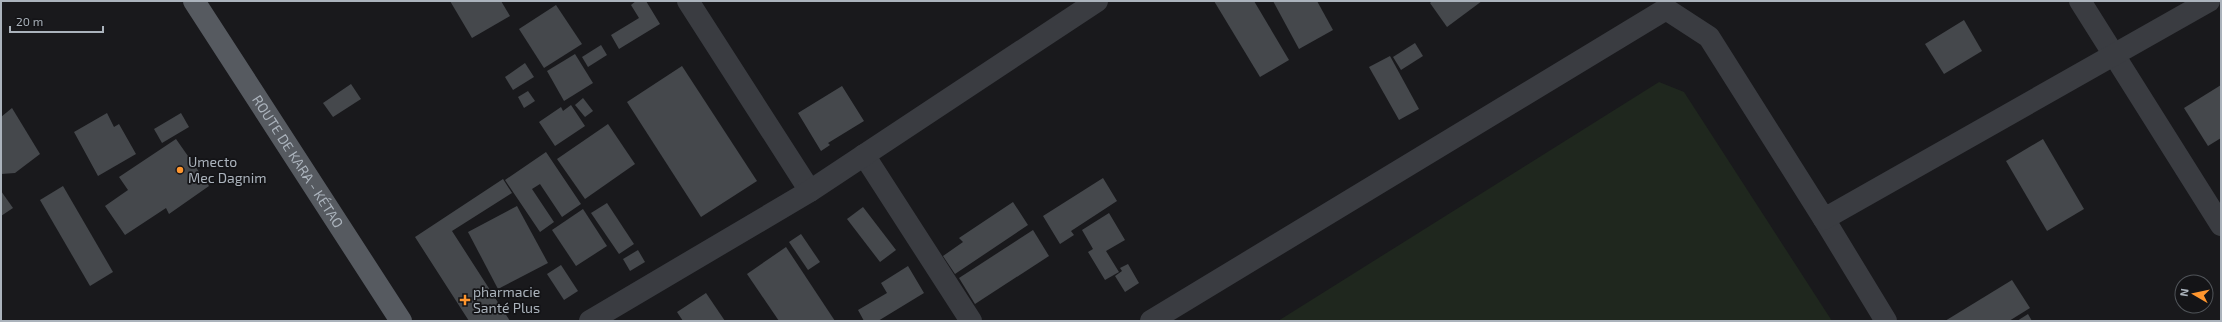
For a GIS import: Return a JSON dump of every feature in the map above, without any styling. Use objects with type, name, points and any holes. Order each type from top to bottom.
[{"type":"main road","name":"ROUTE DE KARA - KÉTAO","points":[[194,1],[401,321]]},
{"type":"street","points":[[688,1],[810,191]]},
{"type":"street","points":[[590,321],[810,191],[1097,1]]},
{"type":"street","points":[[2080,1],[2221,225]]},
{"type":"street","points":[[1824,219],[2209,1]]},
{"type":"street","points":[[1151,321],[1663,5],[1709,37],[1824,219],[1886,321]]},
{"type":"street","points":[[864,155],[970,321]]},
{"type":"shaded area","points":[[1659,82],[1684,92],[1832,321],[1278,321]]},
{"type":"building","points":[[450,1],[501,1],[510,16],[472,38]]},
{"type":"building","points":[[636,1],[646,1],[660,24],[619,49],[611,35],[639,18],[631,5]]},
{"type":"building","points":[[1214,1],[1254,1],[1289,60],[1260,77]]},
{"type":"building","points":[[1273,1],[1317,1],[1333,30],[1299,49]]},
{"type":"building","points":[[1432,1],[1482,1],[1447,27],[1430,3]]},
{"type":"building","points":[[556,5],[582,44],[544,68],[519,29]]},
{"type":"building","points":[[1964,20],[1982,51],[1944,74],[1925,44]]},
{"type":"building","points":[[1415,43],[1423,56],[1401,70],[1393,57]]},
{"type":"building","points":[[601,45],[607,55],[588,67],[582,57]]},
{"type":"building","points":[[575,54],[593,83],[564,101],[547,71]]},
{"type":"building","points":[[1390,56],[1419,109],[1399,120],[1369,67]]},
{"type":"building","points":[[525,63],[534,77],[513,90],[505,77]]},
{"type":"building","points":[[682,66],[757,181],[701,217],[627,102]]},
{"type":"building","points":[[351,84],[361,99],[333,117],[323,103]]},
{"type":"building","points":[[2221,85],[2221,138],[2208,146],[2184,108]]},
{"type":"building","points":[[842,86],[864,121],[828,143],[830,145],[821,151],[798,113]]},
{"type":"building","points":[[528,91],[535,101],[524,108],[518,97]]},
{"type":"building","points":[[583,98],[593,111],[585,117],[575,105]]},
{"type":"building","points":[[571,105],[585,126],[555,146],[539,122],[561,107],[563,111]]},
{"type":"building","points":[[12,108],[40,154],[15,173],[1,174],[1,117]]},
{"type":"building","points":[[107,113],[114,127],[119,124],[136,154],[98,176],[74,132]]},
{"type":"building","points":[[181,113],[189,127],[162,143],[154,129]]},
{"type":"building","points":[[608,124],[635,164],[585,199],[557,159]]},
{"type":"building","points":[[176,139],[209,186],[169,214],[166,208],[125,235],[105,206],[128,190],[119,177]]},
{"type":"building","points":[[2043,139],[2084,209],[2047,231],[2006,161]]},
{"type":"building","points":[[546,152],[581,204],[562,217],[540,184],[532,189],[554,222],[540,232],[505,180]]},
{"type":"building","points":[[1103,178],[1117,201],[1071,231],[1074,235],[1060,244],[1043,216]]},
{"type":"building","points":[[503,179],[512,193],[452,231],[510,321],[469,321],[415,237]]},
{"type":"building","points":[[63,186],[113,272],[90,286],[40,200]]},
{"type":"building","points":[[1,191],[13,208],[1,216]]},
{"type":"building","points":[[1013,202],[1028,225],[955,274],[943,256],[963,242],[959,238]]},
{"type":"building","points":[[607,203],[634,244],[619,254],[591,213]]},
{"type":"building","points":[[517,206],[548,263],[498,289],[468,232]]},
{"type":"building","points":[[863,207],[896,250],[880,262],[847,219]]},
{"type":"building","points":[[583,209],[607,246],[576,266],[552,230]]},
{"type":"building","points":[[1109,213],[1125,240],[1106,251],[1119,272],[1105,280],[1088,252],[1093,249],[1082,230]]},
{"type":"building","points":[[1033,230],[1049,256],[975,304],[959,278]]},
{"type":"building","points":[[801,234],[820,262],[808,270],[789,242]]},
{"type":"building","points":[[786,247],[835,321],[779,321],[747,274]]},
{"type":"building","points":[[638,250],[645,262],[630,271],[623,259]]},
{"type":"building","points":[[1128,264],[1139,283],[1125,292],[1115,276],[1122,271],[1120,268]]},
{"type":"building","points":[[561,265],[578,291],[564,300],[547,274]]},
{"type":"building","points":[[908,266],[924,293],[878,321],[864,321],[858,310],[887,293],[881,283]]},
{"type":"building","points":[[2012,280],[2030,308],[2009,321],[1945,321]]},
{"type":"building","points":[[706,293],[725,321],[683,321],[677,312]]},
{"type":"building","points":[[2028,314],[2032,321],[2017,321]]},
{"type":"place","name":"Umecto Mec Dagnim","points":[[180,170]]},
{"type":"place","name":"pharmacie Santé Plus","points":[[465,300]]}]
